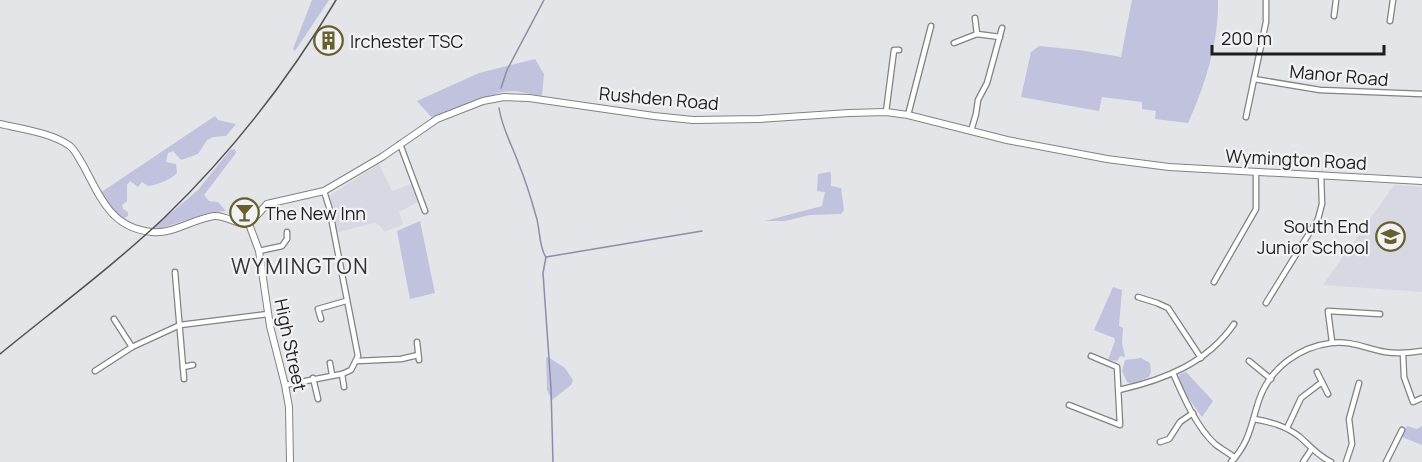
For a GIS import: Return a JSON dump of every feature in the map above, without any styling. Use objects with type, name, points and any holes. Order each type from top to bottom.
[{"type":"street","points":[[1246,117],[1266,22],[1266,0]]},
{"type":"street","points":[[1334,16],[1336,0]]},
{"type":"street","points":[[1390,21],[1392,0]]},
{"type":"street","points":[[975,18],[977,34]]},
{"type":"street","points":[[908,116],[930,26]]},
{"type":"street","points":[[971,132],[978,100],[987,83],[1002,28]]},
{"type":"street","points":[[954,43],[977,34],[1000,37]]},
{"type":"street","points":[[886,112],[894,50],[898,50]]},
{"type":"street","name":"Manor Road","points":[[1254,80],[1320,90],[1422,94]]},
{"type":"street","name":"Rushden Road","points":[[249,224],[263,207],[272,202],[324,192],[437,119],[483,101],[504,97],[529,98],[693,120],[886,112],[1057,150],[1169,167]]},
{"type":"street","points":[[0,124],[45,135],[69,146],[78,156],[105,206],[115,217],[127,224],[156,232],[176,229],[213,216],[227,217],[244,225],[249,224]]},
{"type":"street","points":[[400,144],[426,211]]},
{"type":"street","name":"Wymington Road","points":[[1169,167],[1422,181]]},
{"type":"street","points":[[1214,282],[1256,209],[1256,172]]},
{"type":"street","points":[[1266,303],[1318,219],[1322,204],[1321,174]]},
{"type":"street","points":[[285,386],[313,378],[342,374],[351,370],[357,361],[358,356],[329,207],[324,192]]},
{"type":"street","name":"High Street","points":[[249,224],[259,251],[268,314],[285,386],[291,438],[290,462]]},
{"type":"street","points":[[259,251],[282,246],[287,239],[287,232]]},
{"type":"street","points":[[175,272],[184,379]]},
{"type":"street","points":[[1138,297],[1168,308],[1200,358]]},
{"type":"street","points":[[321,319],[318,309],[346,301]]},
{"type":"street","points":[[1332,342],[1328,311],[1380,314]]},
{"type":"street","points":[[95,371],[132,347],[180,326],[268,314]]},
{"type":"street","points":[[114,319],[132,347]]},
{"type":"street","points":[[1119,390],[1142,385],[1190,366],[1225,338],[1234,324]]},
{"type":"street","points":[[357,361],[419,357],[417,342]]},
{"type":"street","points":[[1173,373],[1193,413],[1216,445],[1233,460],[1248,438],[1259,398],[1284,363],[1298,352],[1332,342],[1362,345],[1383,352],[1403,354],[1422,351]]},
{"type":"street","points":[[1403,354],[1404,377],[1413,402]]},
{"type":"street","points":[[1091,356],[1117,367],[1120,433]]},
{"type":"street","points":[[1249,361],[1271,379]]},
{"type":"street","points":[[330,363],[332,375]]},
{"type":"street","points":[[183,367],[193,365]]},
{"type":"street","points":[[1317,372],[1328,394]]},
{"type":"street","points":[[342,374],[344,387]]},
{"type":"street","points":[[313,378],[318,399]]},
{"type":"street","points":[[1287,428],[1301,399],[1322,382]]},
{"type":"street","points":[[1346,462],[1352,444],[1349,419],[1359,383]]},
{"type":"street","points":[[1407,406],[1422,398]]},
{"type":"street","points":[[1069,405],[1120,425]]},
{"type":"street","points":[[1160,442],[1169,439],[1180,422],[1193,413]]},
{"type":"street","points":[[1254,419],[1287,428],[1311,450],[1330,462]]},
{"type":"street","points":[[1386,462],[1402,430]]},
{"type":"street","points":[[1303,462],[1311,450]]},
{"type":"shaded area","points":[[312,0],[329,0],[295,51],[293,49]]},
{"type":"shaded area","points":[[1132,0],[1218,0],[1218,16],[1210,63],[1188,123],[1155,119],[1156,111],[1142,109],[1142,102],[1102,97],[1099,111],[1021,97],[1031,52],[1039,46],[1121,57]]},
{"type":"shaded area","points":[[535,59],[544,74],[542,96],[515,91],[501,92],[432,118],[417,101],[479,73]]},
{"type":"shaded area","points":[[215,116],[218,120],[236,124],[226,136],[207,140],[198,154],[181,160],[173,151],[168,153],[166,162],[176,164],[177,173],[160,183],[148,186],[142,182],[138,187],[130,181],[127,185],[127,201],[122,205],[123,209],[128,212],[128,216],[124,218],[113,210],[100,193]]},
{"type":"shaded area","points":[[235,149],[236,153],[204,195],[209,201],[218,202],[226,211],[208,213],[152,229],[198,190],[230,150]]},
{"type":"shaded area","points":[[379,164],[392,191],[411,184],[418,202],[399,212],[403,224],[385,232],[374,223],[335,233],[329,196]]},
{"type":"shaded area","points":[[831,173],[831,186],[841,188],[844,210],[841,214],[810,215],[785,221],[765,221],[822,206],[825,192],[817,191],[818,174]]},
{"type":"shaded area","name":"South End Junior School","points":[[1394,185],[1422,187],[1422,292],[1323,285]]},
{"type":"shaded area","points":[[420,221],[435,293],[410,299],[397,231]]},
{"type":"shaded area","points":[[1113,287],[1122,290],[1119,326],[1123,328],[1122,343],[1125,357],[1120,356],[1117,361],[1108,360],[1114,338],[1094,330]]},
{"type":"shaded area","points":[[548,357],[565,368],[573,380],[571,385],[552,400],[547,390],[546,358]]},
{"type":"shaded area","points":[[1141,358],[1150,363],[1149,377],[1132,384],[1127,382],[1122,371],[1125,360]]},
{"type":"shaded area","points":[[1186,372],[1213,401],[1202,417],[1178,379],[1180,374]]},
{"type":"shaded area","points":[[1407,426],[1417,429],[1422,426],[1422,445],[1402,437]]},
{"type":"waterway","points":[[501,88],[507,70],[544,0]]},
{"type":"waterway","points":[[499,108],[504,129],[530,195],[542,249],[546,257],[543,273],[551,388],[553,462]]},
{"type":"waterway","points":[[546,257],[702,231]]},
{"type":"railway","points":[[0,354],[125,253],[189,193],[236,141],[279,87],[336,0]]},
{"type":"place","name":"Irchester TSC","points":[[329,41]]},
{"type":"place","name":"The New Inn","points":[[244,213]]},
{"type":"place","name":"South End Junior School","points":[[1390,236]]},
{"type":"district","name":"WYMINGTON","points":[[300,266]]}]
